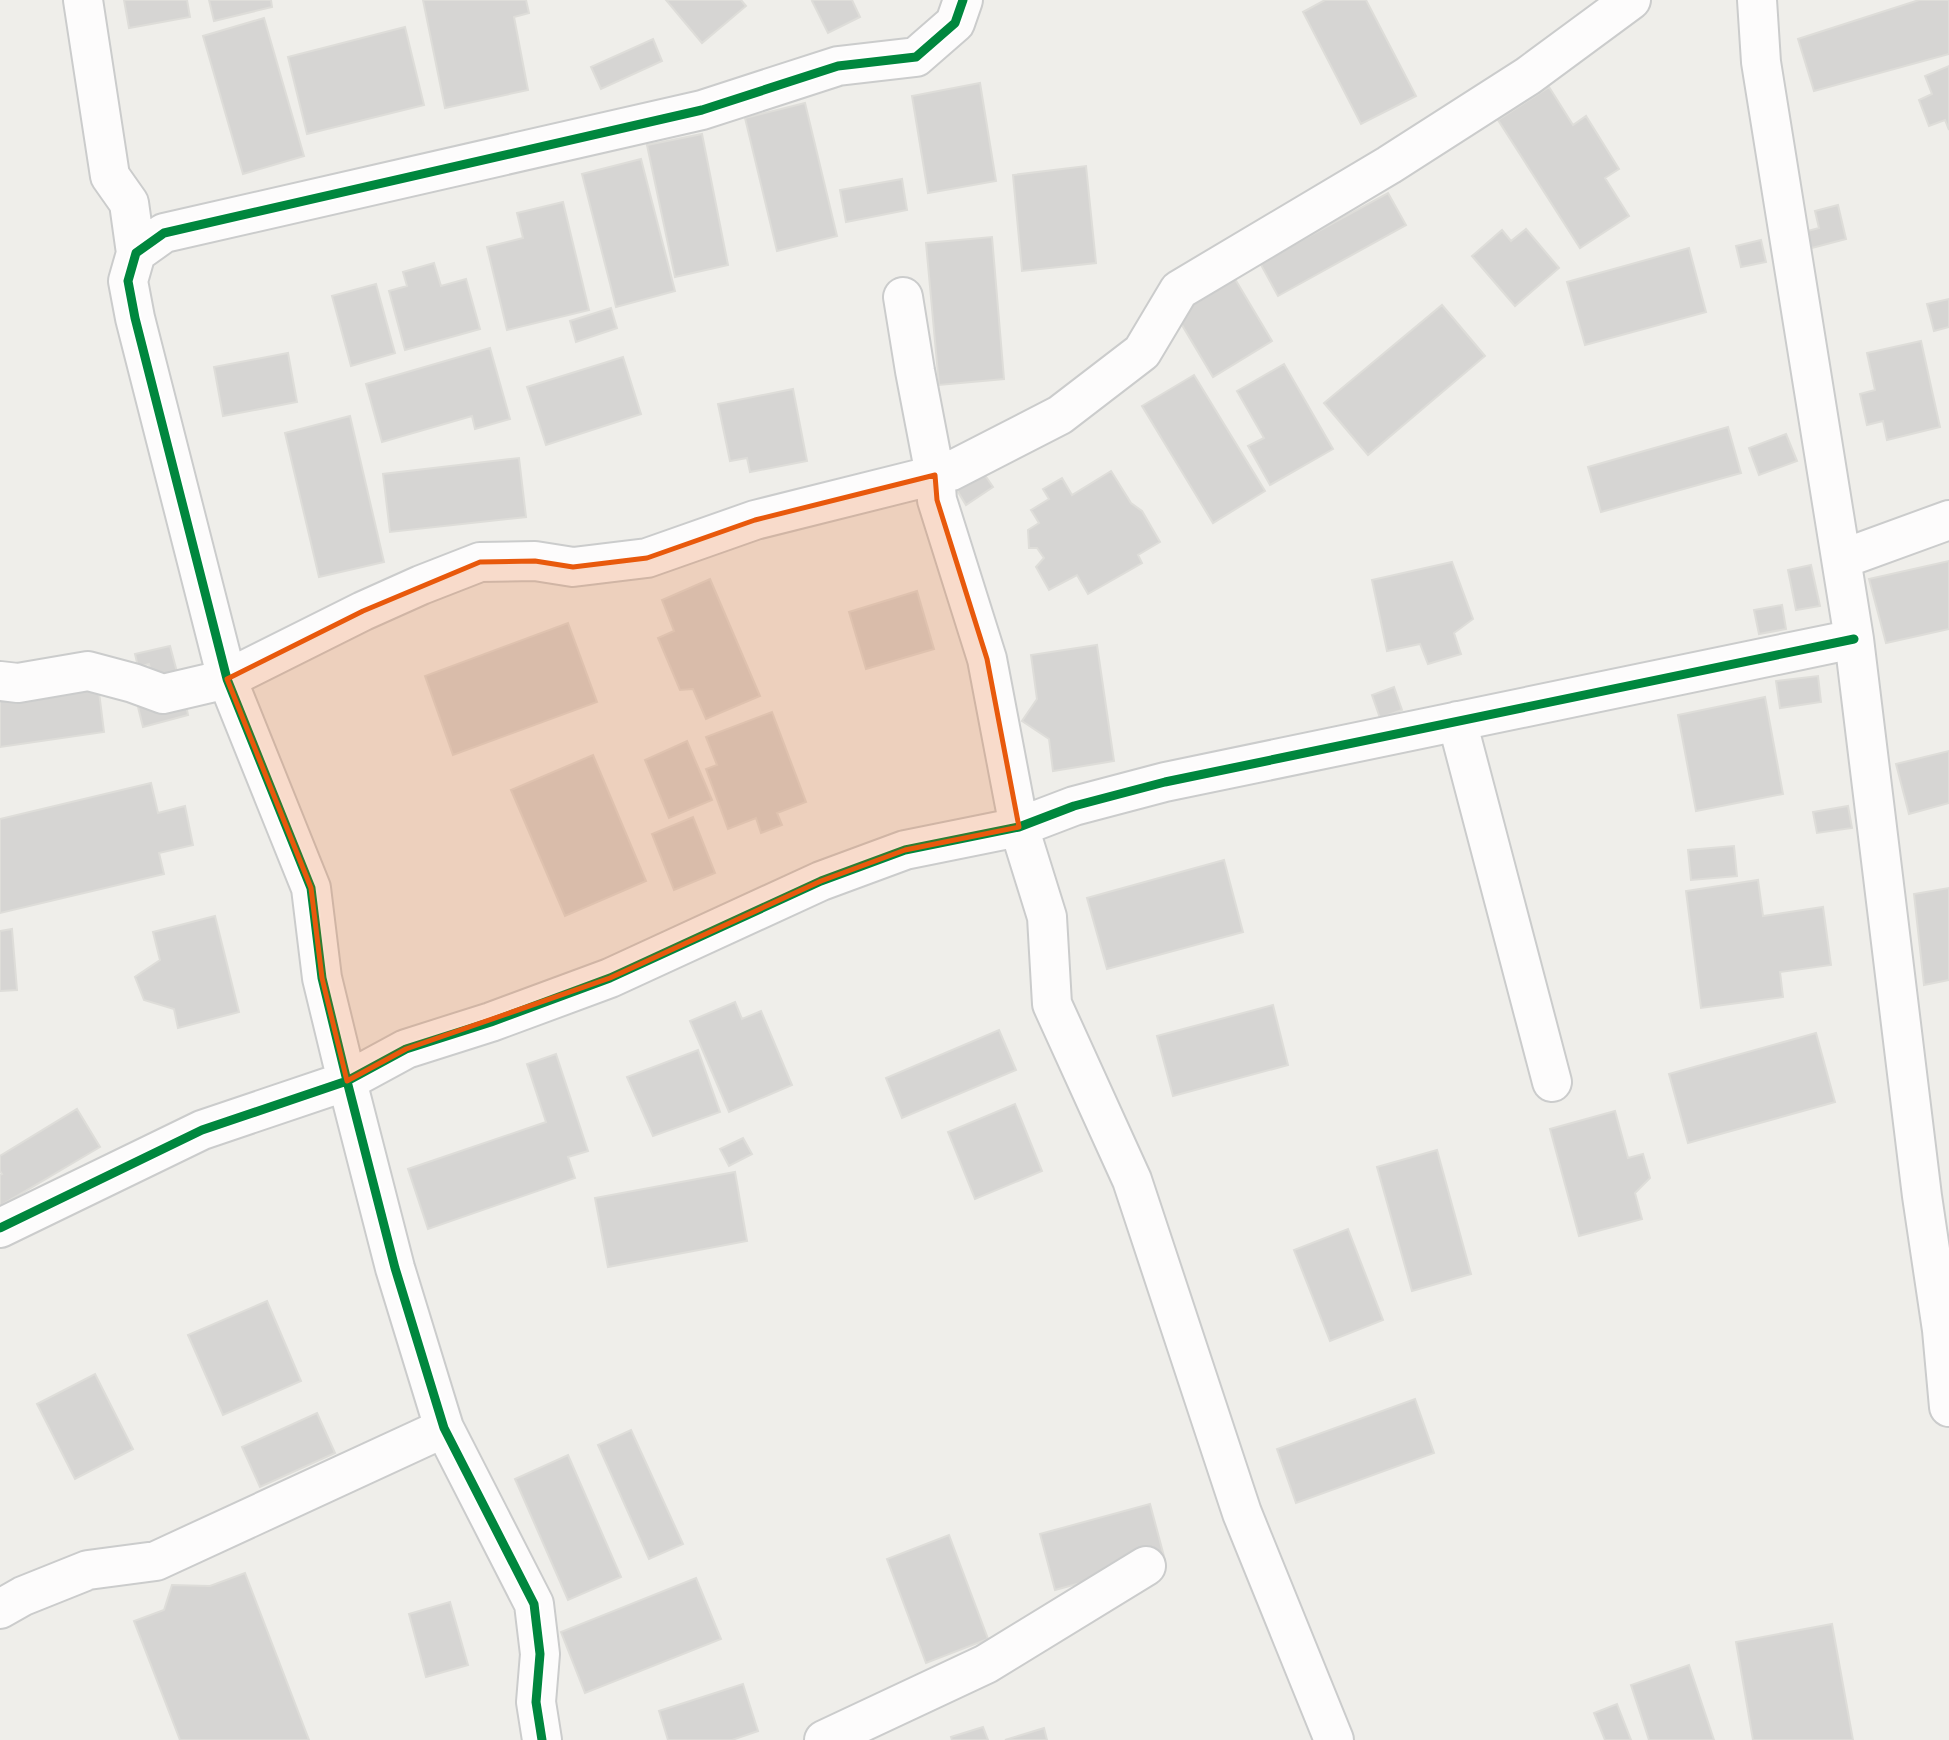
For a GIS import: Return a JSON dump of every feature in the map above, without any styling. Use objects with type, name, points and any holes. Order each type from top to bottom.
[{"type":"street","points":[[83,0],[110,176],[128,203],[136,253],[128,281],[135,318],[227,679],[311,888],[322,978],[347,1082],[395,1268],[444,1428],[534,1604],[540,1654],[536,1702],[542,1740]]},
{"type":"street","points":[[136,253],[164,233],[702,110],[838,66],[916,57],[955,23],[963,0]]},
{"type":"street","points":[[0,681],[18,683],[88,671],[163,694],[227,679],[363,611],[480,562],[535,561],[573,567],[647,558],[755,520],[951,471],[1060,415],[1142,352],[1179,290],[1424,143],[1528,76],[1631,0]]},
{"type":"street","points":[[1757,0],[1761,62],[1854,639],[1922,1196],[1944,1305],[1949,1407]]},
{"type":"street","points":[[903,297],[935,475],[937,500],[987,659],[1020,827],[1047,917],[1052,1004],[1132,1180],[1242,1513],[1334,1740]]},
{"type":"street","points":[[1842,559],[1949,520]]},
{"type":"street","points":[[0,1228],[202,1130],[347,1082],[406,1049],[491,1022],[610,978],[821,881],[905,850],[1020,827],[1074,806],[1165,782],[1854,639]]},
{"type":"street","points":[[1457,721],[1552,1082]]},
{"type":"street","points":[[0,1609],[23,1596],[88,1570],[156,1561],[444,1428]]},
{"type":"street","points":[[824,1740],[986,1664],[1146,1566]]},
{"type":"highlighted area","points":[[935,475],[937,500],[987,659],[1019,827],[905,850],[821,881],[610,978],[406,1049],[347,1081],[322,978],[311,888],[227,679],[363,611],[480,562],[535,561],[573,567],[647,558],[755,520]]},
{"type":"building","points":[[124,0],[187,0],[190,17],[129,28]]},
{"type":"building","points":[[209,0],[271,0],[272,7],[214,21]]},
{"type":"building","points":[[423,0],[526,0],[529,13],[514,17],[528,90],[445,108]]},
{"type":"building","points":[[666,0],[741,0],[746,6],[702,43]]},
{"type":"building","points":[[852,0],[860,17],[828,33],[812,1]]},
{"type":"building","points":[[1325,0],[1366,0],[1416,96],[1361,124],[1303,12]]},
{"type":"building","points":[[1919,0],[1949,0],[1949,54],[1814,91],[1798,39]]},
{"type":"building","points":[[264,18],[304,156],[243,174],[203,36]]},
{"type":"building","points":[[405,27],[424,105],[307,134],[288,57]]},
{"type":"building","points":[[653,39],[662,61],[601,89],[591,67]]},
{"type":"building","points":[[1949,66],[1949,130],[1945,120],[1929,126],[1919,100],[1932,94],[1925,76]]},
{"type":"building","points":[[980,83],[996,181],[928,193],[912,96]]},
{"type":"building","points":[[1549,87],[1573,125],[1586,116],[1619,169],[1605,178],[1629,216],[1580,248],[1498,120]]},
{"type":"building","points":[[805,103],[837,236],[777,251],[745,118]]},
{"type":"building","points":[[702,134],[728,265],[675,277],[647,145]]},
{"type":"building","points":[[641,159],[675,291],[616,307],[582,174]]},
{"type":"building","points":[[1086,166],[1096,263],[1022,271],[1013,175]]},
{"type":"building","points":[[902,179],[907,210],[846,222],[840,190]]},
{"type":"building","points":[[1388,193],[1406,225],[1278,296],[1260,263]]},
{"type":"building","points":[[563,202],[589,310],[507,330],[487,247],[523,238],[517,213]]},
{"type":"building","points":[[1838,205],[1846,239],[1808,249],[1804,232],[1819,228],[1815,211]]},
{"type":"building","points":[[1526,229],[1559,268],[1515,306],[1472,256],[1502,230],[1511,241]]},
{"type":"building","points":[[992,237],[1004,379],[939,385],[926,243]]},
{"type":"building","points":[[1761,240],[1766,262],[1741,267],[1736,246]]},
{"type":"building","points":[[1689,248],[1706,312],[1585,345],[1567,282]]},
{"type":"building","points":[[434,263],[441,286],[466,279],[480,329],[405,350],[389,291],[407,286],[403,272]]},
{"type":"building","points":[[1235,279],[1272,341],[1213,377],[1176,315]]},
{"type":"building","points":[[376,284],[395,353],[351,366],[332,296]]},
{"type":"building","points":[[1949,299],[1949,327],[1934,331],[1927,304]]},
{"type":"building","points":[[1442,305],[1485,356],[1368,455],[1324,403]]},
{"type":"building","points":[[611,308],[617,328],[576,342],[570,321]]},
{"type":"building","points":[[1921,341],[1940,427],[1887,440],[1883,421],[1867,425],[1860,394],[1875,390],[1867,353]]},
{"type":"building","points":[[490,348],[510,419],[475,429],[472,416],[382,442],[366,384]]},
{"type":"building","points":[[288,353],[297,402],[223,416],[214,367]]},
{"type":"building","points":[[623,357],[641,414],[546,445],[527,387]]},
{"type":"building","points":[[1284,364],[1333,449],[1270,485],[1248,446],[1264,438],[1237,391]]},
{"type":"building","points":[[1194,375],[1265,491],[1213,523],[1142,406]]},
{"type":"building","points":[[793,389],[807,461],[750,472],[747,458],[730,461],[718,404]]},
{"type":"building","points":[[350,416],[384,562],[319,577],[285,433]]},
{"type":"building","points":[[1728,427],[1741,473],[1601,512],[1588,467]]},
{"type":"building","points":[[1786,434],[1797,461],[1759,475],[1749,448]]},
{"type":"building","points":[[519,458],[526,517],[390,532],[383,474]]},
{"type":"building","points":[[978,465],[993,487],[966,505],[952,482]]},
{"type":"building","points":[[1111,471],[1131,503],[1142,511],[1160,542],[1138,555],[1142,563],[1088,594],[1077,575],[1049,590],[1036,567],[1044,558],[1037,548],[1029,548],[1028,530],[1039,523],[1031,510],[1049,499],[1043,489],[1062,478],[1072,495]]},
{"type":"building","points":[[1949,561],[1949,629],[1886,643],[1869,579]]},
{"type":"building","points":[[1452,562],[1473,619],[1454,633],[1461,654],[1428,664],[1420,644],[1387,651],[1372,580]]},
{"type":"building","points":[[1811,565],[1820,606],[1796,610],[1788,570]]},
{"type":"building","points":[[710,579],[760,696],[706,719],[693,689],[680,690],[658,638],[674,631],[662,600]]},
{"type":"building","points":[[917,591],[934,649],[866,669],[849,612]]},
{"type":"building","points":[[1782,605],[1786,629],[1759,634],[1754,610]]},
{"type":"building","points":[[568,623],[597,702],[453,755],[425,676]]},
{"type":"building","points":[[1097,645],[1114,761],[1053,771],[1049,739],[1022,721],[1037,699],[1031,655]]},
{"type":"building","points":[[170,646],[177,672],[152,678],[149,664],[138,667],[135,654]]},
{"type":"building","points":[[1818,676],[1821,702],[1780,708],[1776,681]]},
{"type":"building","points":[[98,684],[104,732],[0,747],[0,698]]},
{"type":"building","points":[[1394,687],[1402,710],[1380,718],[1372,695]]},
{"type":"building","points":[[1765,697],[1783,794],[1696,811],[1678,715]]},
{"type":"building","points":[[173,698],[186,705],[188,715],[143,727],[138,707]]},
{"type":"building","points":[[772,712],[806,802],[777,813],[782,825],[761,833],[756,818],[728,829],[706,769],[717,765],[706,737]]},
{"type":"building","points":[[687,741],[712,800],[669,818],[645,760]]},
{"type":"building","points":[[1949,751],[1949,803],[1909,814],[1896,764]]},
{"type":"building","points":[[593,755],[646,881],[565,916],[511,790]]},
{"type":"building","points":[[151,783],[158,813],[185,806],[193,845],[159,853],[164,874],[0,913],[0,819]]},
{"type":"building","points":[[1848,806],[1852,828],[1817,833],[1813,812]]},
{"type":"building","points":[[693,817],[715,873],[674,890],[652,834]]},
{"type":"building","points":[[1734,846],[1737,876],[1691,880],[1688,850]]},
{"type":"building","points":[[1224,860],[1243,932],[1107,969],[1087,898]]},
{"type":"building","points":[[1758,880],[1763,916],[1823,907],[1831,965],[1780,972],[1783,997],[1701,1008],[1686,891]]},
{"type":"building","points":[[1949,888],[1949,980],[1924,985],[1914,894]]},
{"type":"building","points":[[215,916],[239,1012],[178,1028],[174,1009],[144,1000],[135,977],[160,960],[153,932]]},
{"type":"building","points":[[12,929],[17,990],[0,991],[0,931]]},
{"type":"building","points":[[735,1002],[742,1019],[761,1011],[792,1085],[729,1112],[690,1021]]},
{"type":"building","points":[[1273,1005],[1288,1065],[1173,1096],[1157,1036]]},
{"type":"building","points":[[999,1030],[1016,1070],[902,1118],[886,1078]]},
{"type":"building","points":[[1816,1033],[1835,1102],[1688,1143],[1669,1074]]},
{"type":"building","points":[[698,1050],[720,1112],[653,1136],[627,1077]]},
{"type":"building","points":[[556,1054],[588,1151],[568,1157],[575,1178],[428,1229],[408,1169],[546,1122],[527,1064]]},
{"type":"building","points":[[1015,1104],[1042,1171],[975,1199],[948,1132]]},
{"type":"building","points":[[77,1109],[100,1147],[0,1206],[0,1156]]},
{"type":"building","points":[[1615,1111],[1628,1158],[1643,1154],[1650,1178],[1635,1193],[1642,1219],[1579,1236],[1550,1129]]},
{"type":"building","points":[[743,1138],[752,1154],[729,1166],[720,1149]]},
{"type":"building","points":[[1437,1150],[1471,1274],[1412,1291],[1377,1167]]},
{"type":"building","points":[[735,1172],[747,1241],[608,1267],[595,1198]]},
{"type":"building","points":[[1348,1229],[1383,1320],[1330,1341],[1294,1250]]},
{"type":"building","points":[[267,1301],[301,1381],[223,1415],[188,1335]]},
{"type":"building","points":[[95,1374],[133,1449],[75,1479],[37,1404]]},
{"type":"building","points":[[1415,1399],[1434,1453],[1296,1503],[1277,1449]]},
{"type":"building","points":[[317,1413],[335,1453],[260,1487],[242,1447]]},
{"type":"building","points":[[631,1430],[683,1544],[649,1559],[598,1445]]},
{"type":"building","points":[[568,1455],[621,1577],[568,1600],[515,1479]]},
{"type":"building","points":[[1150,1504],[1165,1560],[1055,1590],[1040,1534]]},
{"type":"building","points":[[949,1535],[988,1639],[926,1663],[887,1559]]},
{"type":"building","points":[[245,1573],[309,1740],[180,1740],[134,1621],[164,1610],[172,1585],[210,1586]]},
{"type":"building","points":[[696,1578],[721,1639],[585,1693],[561,1632]]},
{"type":"building","points":[[450,1602],[468,1665],[426,1677],[409,1614]]},
{"type":"building","points":[[1832,1624],[1853,1740],[1753,1740],[1736,1642]]},
{"type":"building","points":[[1689,1665],[1714,1740],[1649,1740],[1631,1685]]},
{"type":"building","points":[[743,1684],[758,1731],[732,1740],[668,1740],[659,1711]]},
{"type":"building","points":[[1617,1704],[1631,1740],[1605,1740],[1594,1713]]},
{"type":"building","points":[[983,1727],[988,1740],[952,1740],[951,1737]]},
{"type":"building","points":[[1044,1728],[1047,1740],[1005,1740]]},
{"type":"cycle path","points":[[542,1740],[536,1702],[540,1654],[534,1604],[444,1428],[395,1268],[347,1081],[322,978],[311,888],[227,679],[135,318],[128,281],[136,253],[164,233],[702,110],[838,66],[916,57],[955,23],[963,0]]},
{"type":"cycle path","points":[[0,1228],[202,1130],[347,1081],[406,1049],[491,1022],[610,978],[821,881],[905,850],[1019,827],[1074,806],[1165,782],[1854,639]]}]
